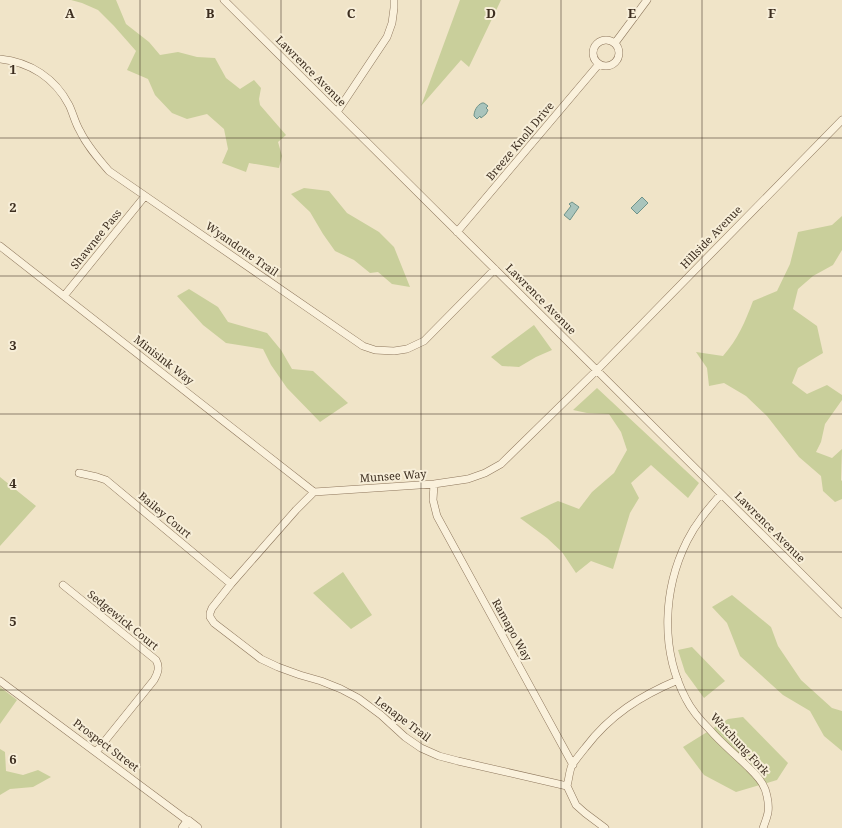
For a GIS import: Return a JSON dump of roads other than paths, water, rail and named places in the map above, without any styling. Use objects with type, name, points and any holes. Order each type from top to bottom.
[{"type":"street","name":"Lawrence Avenue","points":[[224,0],[842,614]]},
{"type":"street","points":[[337,112],[387,38],[392,23],[394,0]]},
{"type":"street","points":[[615,43],[647,0]]},
{"type":"street","points":[[607,40],[615,43],[618,46],[619,55],[615,63],[611,65],[599,64],[593,53],[598,42],[607,40]]},
{"type":"street","name":"Wyandotte Trail","points":[[0,58],[25,64],[41,73],[54,84],[70,106],[79,130],[88,146],[109,171],[363,346],[375,350],[394,351],[407,349],[424,341],[495,270]]},
{"type":"street","name":"Breeze Knoll Drive","points":[[457,232],[599,64]]},
{"type":"street","name":"Hillside Avenue","points":[[597,370],[842,120]]},
{"type":"street","name":"Shawnee Pass","points":[[64,296],[145,196]]},
{"type":"street","name":"Minisink Way","points":[[0,246],[314,492]]},
{"type":"street","name":"Munsee Way","points":[[314,492],[434,484],[468,479],[485,473],[500,464],[597,370]]},
{"type":"street","name":"Bailey Court","points":[[79,473],[106,480],[231,584]]},
{"type":"street","name":"Ramapo Way","points":[[434,484],[433,500],[437,516],[573,765]]},
{"type":"street","points":[[231,584],[296,510],[314,492]]},
{"type":"street","name":"Watchung Fork","points":[[721,494],[697,523],[682,551],[674,574],[668,610],[670,647],[673,666],[686,700],[710,730],[752,771],[765,788],[769,811],[763,828]]},
{"type":"street","name":"Lenape Trail","points":[[231,584],[212,608],[210,613],[211,619],[214,623],[261,659],[278,667],[341,689],[358,698],[381,715],[405,737],[421,748],[439,756],[567,786]]},
{"type":"street","name":"Sedgewick Court","points":[[63,585],[156,660],[158,664],[157,674],[154,680],[96,752]]},
{"type":"street","name":"Prospect Street","points":[[0,680],[96,752],[185,825],[197,828]]},
{"type":"street","points":[[605,828],[576,805],[567,786],[573,765],[605,724],[622,710],[652,691],[678,680]]},
{"type":"water","points":[[482,103],[488,106],[486,108],[488,110],[486,114],[477,119],[474,116],[475,112],[477,107]]},
{"type":"water","points":[[642,197],[648,203],[637,214],[631,208]]},
{"type":"water","points":[[572,202],[579,207],[570,220],[564,215],[571,206],[569,204]]}]
